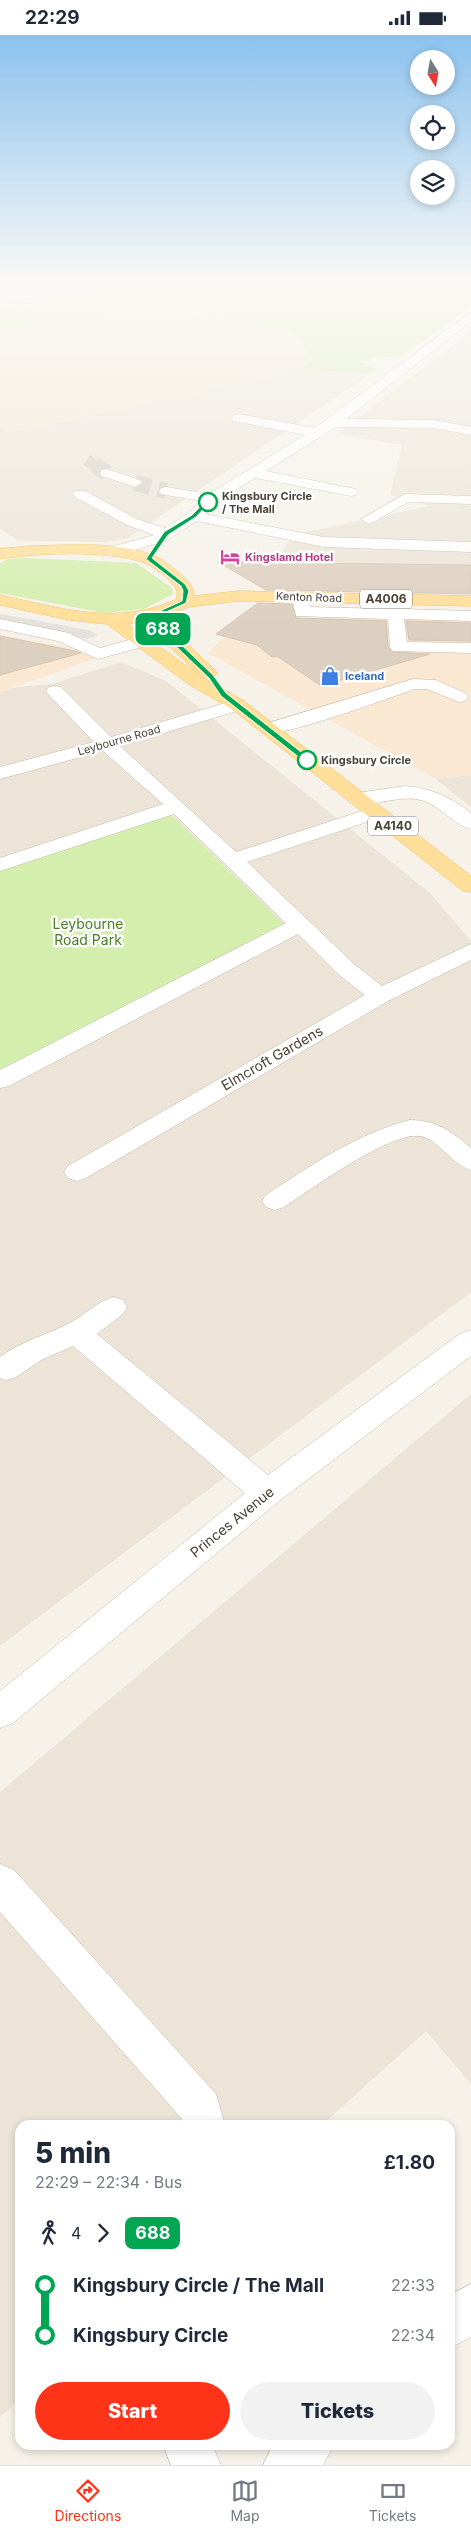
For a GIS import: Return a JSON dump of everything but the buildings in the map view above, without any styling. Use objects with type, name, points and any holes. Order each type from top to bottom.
[{"type":"main road","points":[[0,544],[19,551]]},
{"type":"main road","points":[[0,554],[19,551],[110,552],[148,559],[183,585],[186,591],[184,602],[154,615],[112,620],[78,616],[0,600]]},
{"type":"main road","name":"Kenton Road","points":[[183,585],[238,595],[300,597]]},
{"type":"main road","name":"Kenton Road","points":[[184,602],[238,595]]},
{"type":"main road","name":"A4006","points":[[395,607],[471,601]]},
{"type":"main road","name":"A4140","points":[[154,615],[165,633],[211,677],[231,700]]},
{"type":"main road","name":"A4140","points":[[112,620],[196,681],[231,700],[471,886]]},
{"type":"street","points":[[110,552],[164,536],[194,516],[211,499],[333,423],[364,398]]},
{"type":"street","points":[[239,418],[317,433]]},
{"type":"street","points":[[333,423],[434,423],[471,431]]},
{"type":"street","points":[[107,473],[135,483]]},
{"type":"street","points":[[253,473],[351,492]]},
{"type":"street","points":[[166,491],[211,499]]},
{"type":"street","points":[[80,494],[132,522],[164,536]]},
{"type":"street","points":[[368,519],[405,498],[471,500]]},
{"type":"street","points":[[194,516],[324,542],[471,547]]},
{"type":"street","points":[[148,559],[160,545],[164,536]]},
{"type":"street","points":[[300,597],[302,612],[395,607],[471,615]]},
{"type":"street","points":[[395,607],[399,647],[471,649]]},
{"type":"street","points":[[0,624],[63,637],[98,654],[143,641]]},
{"type":"street","points":[[269,729],[307,719],[330,709],[413,684],[430,684],[459,697]]},
{"type":"street","points":[[55,691],[107,745],[177,805],[299,925],[346,969],[380,996]]},
{"type":"street","name":"Leybourne Road","points":[[0,773],[107,745],[231,700]]},
{"type":"street","points":[[357,799],[397,792],[424,793],[451,807],[471,823]]},
{"type":"street","points":[[0,865],[177,805]]},
{"type":"street","points":[[231,860],[375,813]]},
{"type":"street","points":[[0,1080],[299,925]]},
{"type":"street","name":"Elmcroft Gardens","points":[[77,1172],[380,996],[471,951]]},
{"type":"street","points":[[275,1201],[341,1157],[382,1138],[412,1127],[424,1128],[435,1134],[471,1161]]},
{"type":"street","points":[[6,1369],[20,1356],[37,1347],[76,1333],[113,1307]]},
{"type":"street","points":[[76,1333],[267,1493]]},
{"type":"street","name":"Princes Avenue","points":[[0,1711],[267,1493],[471,1341]]},
{"type":"street","points":[[0,1883],[201,2109],[203,2120]]},
{"type":"street","points":[[455,2321],[471,2307]]},
{"type":"street","points":[[287,2465],[304,2450]]},
{"type":"shaded area","points":[[0,398],[167,398],[8,433],[0,428]]},
{"type":"shaded area","points":[[167,398],[334,398],[128,538],[108,542],[19,541],[0,529],[0,428],[8,433]]},
{"type":"shaded area","points":[[384,398],[471,398],[471,589],[259,587],[293,535],[429,506],[390,495],[402,445],[337,434]]},
{"type":"shaded area","points":[[0,614],[89,630],[98,635],[87,639],[0,621]]},
{"type":"shaded area","points":[[244,618],[471,618],[471,775],[436,779],[208,653]]},
{"type":"shaded area","points":[[0,635],[108,654],[0,692]]},
{"type":"shaded area","points":[[121,662],[166,681],[430,893],[471,941],[471,1292],[0,1646],[0,692],[17,687],[52,684]]},
{"type":"shaded area","points":[[471,775],[471,807],[436,779]]},
{"type":"shaded area","points":[[471,1394],[471,2084],[426,2031],[328,2120],[15,2120],[15,2404],[0,2417],[0,1792]]},
{"type":"green space","points":[[28,558],[136,563],[172,588],[173,594],[144,609],[105,613],[0,593],[0,563],[8,559]]},
{"type":"green space","name":"Leybourne Road Park","points":[[170,814],[286,926],[0,1074],[0,871]]},
{"type":"tunnel","points":[[87,460],[97,467]]},
{"type":"tunnel","points":[[95,465],[107,473]]},
{"type":"tunnel","points":[[135,483],[166,491]]},
{"type":"bus line","name":"688","points":[[208,502],[194,516],[166,533],[161,538],[160,545],[148,559],[183,585],[186,591],[184,602],[175,608],[154,615],[165,633],[211,677],[223,694],[307,760]]},
{"type":"place","name":"Kingsbury Circle / The Mall","points":[[208,502]]},
{"type":"place","name":"Kingslamd Hotel","points":[[230,557]]},
{"type":"place","name":"Iceland","points":[[330,676]]},
{"type":"place","name":"Kingsbury Circle","points":[[307,760]]}]
